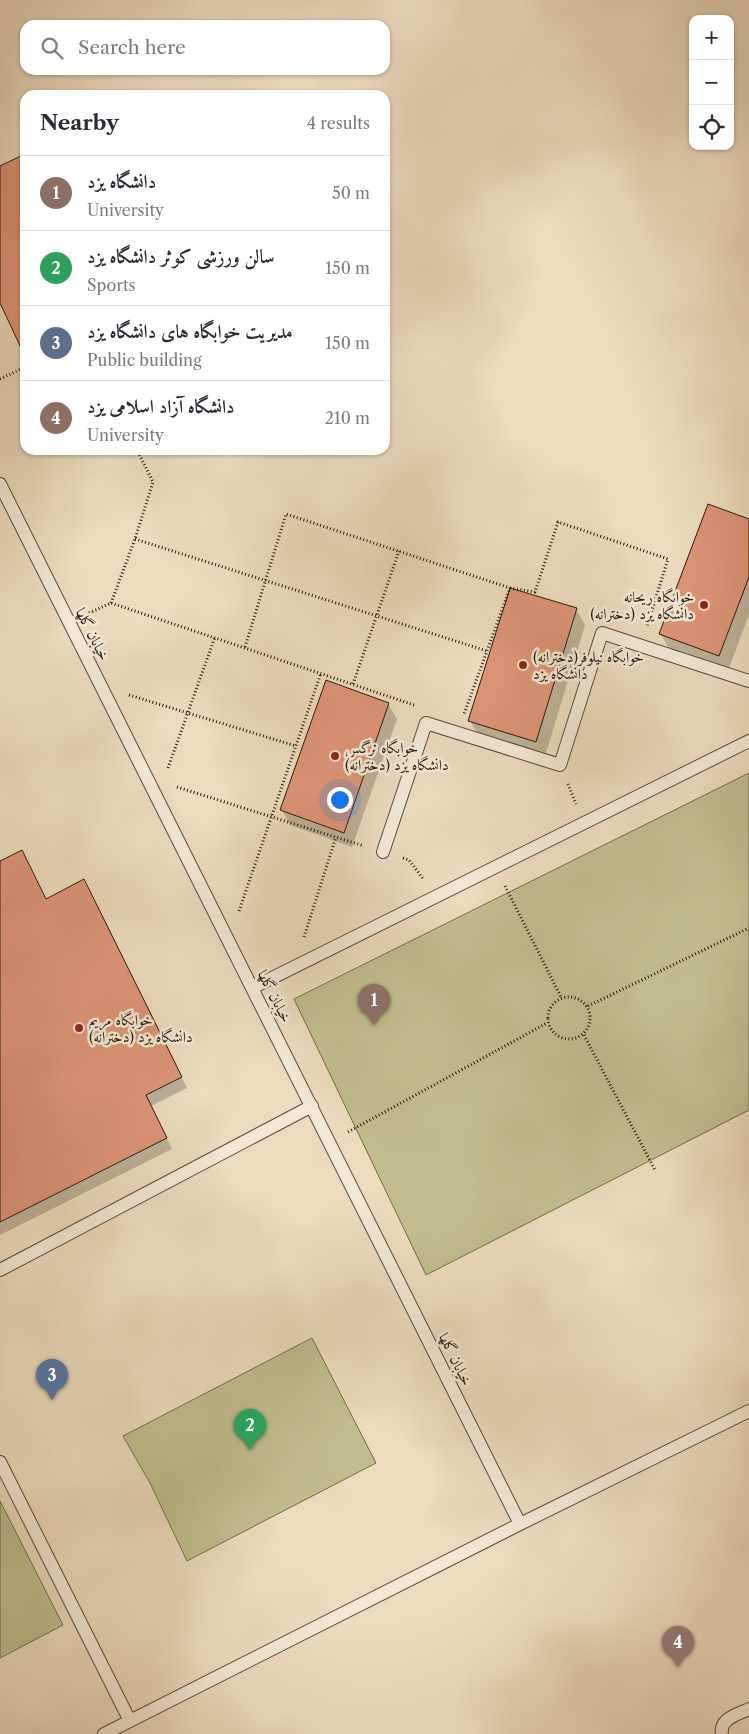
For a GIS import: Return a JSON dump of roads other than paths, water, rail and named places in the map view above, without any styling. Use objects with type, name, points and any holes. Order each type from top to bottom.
[{"type":"lane","name":"خیابان گلها","points":[[0,484],[520,1524]]},
{"type":"lane","points":[[383,852],[426,723],[560,765],[602,633],[749,681]]},
{"type":"lane","points":[[252,988],[749,742]]},
{"type":"lane","points":[[0,1270],[312,1106]]},
{"type":"lane","points":[[104,1734],[749,1411]]},
{"type":"lane","points":[[0,1462],[130,1721]]},
{"type":"lane","points":[[722,1734],[721,1730],[724,1722],[749,1709]]},
{"type":"place","name":"خوابگاه ریحانه (دخترانه) دانشگاه یزد","points":[[704,605]]},
{"type":"place","name":"خوابگاه نیلوفر(دخترانه) دانشگاه یزد","points":[[523,665]]},
{"type":"place","name":"خوابگاه نرگس (دخترانه) دانشگاه یزد","points":[[335,756]]},
{"type":"place","name":"دانشگاه یزد","points":[[374,1025]]},
{"type":"place","name":"خوابگاه مریم (دخترانه) دانشگاه یزد","points":[[79,1028]]},
{"type":"place","name":"مدیریت خوابگاه های دانشگاه یزد","points":[[52,1400]]},
{"type":"place","name":"سالن ورزشی کوثر دانشگاه یزد","points":[[250,1450]]},
{"type":"place","name":"دانشگاه آزاد اسلامی یزد","points":[[678,1667]]}]
